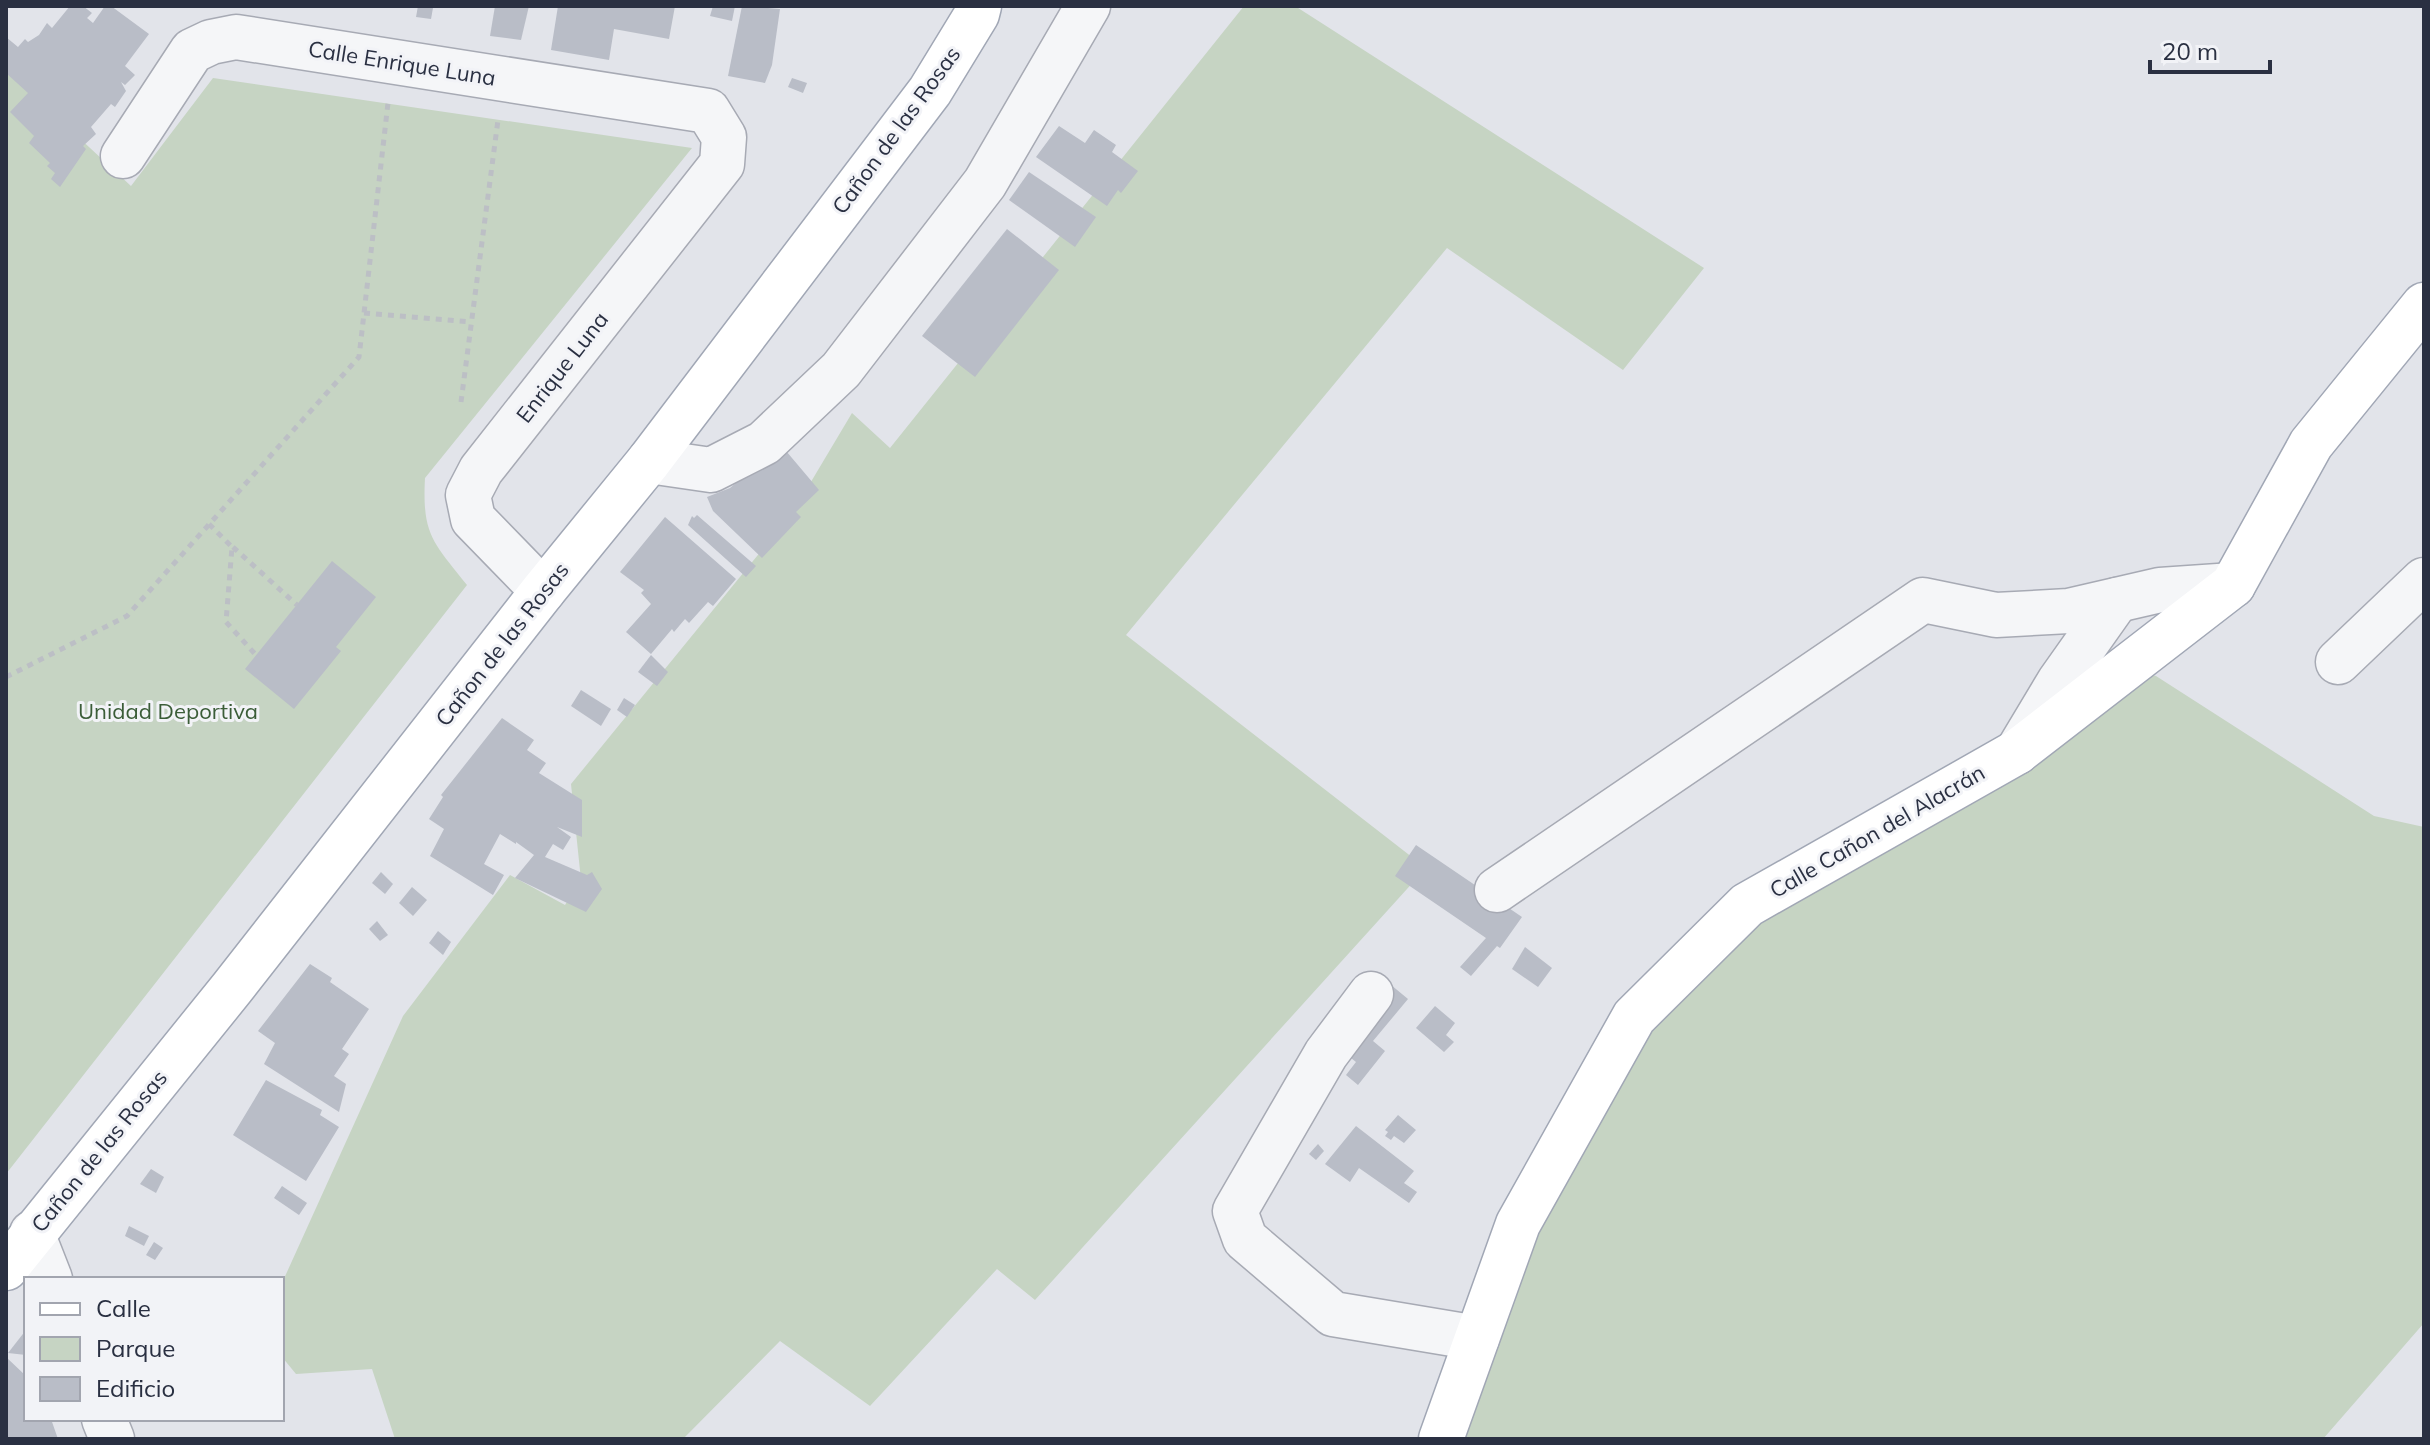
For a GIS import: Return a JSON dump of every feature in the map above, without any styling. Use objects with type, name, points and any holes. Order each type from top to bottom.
[{"type":"main road","name":"Cañon de las Rosas","points":[[6,1268],[649,461],[930,91],[979,6]]},
{"type":"main road","name":"Calle Cañon del Alacrán","points":[[1441,1439],[1518,1224],[1634,1017],[1747,905],[2017,752],[2233,585],[2311,444],[2424,305]]},
{"type":"street","points":[[649,461],[711,470],[764,443],[841,370],[985,183],[1088,6]]},
{"type":"street","name":"Calle Enrique Luna","points":[[123,156],[192,51],[211,42],[236,37],[708,111],[724,137]]},
{"type":"street","name":"Enrique Luna","points":[[543,591],[473,519],[468,495],[481,470],[722,164],[724,137]]},
{"type":"street","points":[[2338,662],[2424,580]]},
{"type":"street","points":[[1497,890],[1923,600],[1996,615],[2069,611],[2160,590],[2233,585]]},
{"type":"street","points":[[2017,752],[2059,682],[2117,600]]},
{"type":"street","points":[[1371,994],[1326,1054],[1235,1211],[1245,1239],[1333,1314],[1477,1338]]},
{"type":"street","points":[[32,1233],[49,1277]]},
{"type":"path","points":[[6,677],[127,616],[359,357],[388,103],[396,62]]},
{"type":"path","points":[[461,402],[498,119],[506,79]]},
{"type":"path","points":[[364,313],[471,322]]},
{"type":"path","points":[[209,524],[297,605]]},
{"type":"path","points":[[232,547],[226,622],[256,655]]},
{"type":"green space","points":[[1244,6],[1295,6],[1704,268],[1623,370],[1447,248],[1126,635],[1426,868],[1035,1300],[997,1269],[870,1406],[780,1341],[683,1439],[395,1439],[372,1369],[296,1374],[284,1359],[284,1279],[403,1016],[510,875],[565,905],[581,880],[571,784],[793,512],[852,413],[890,448]]},
{"type":"green space","name":"Unidad Deportiva","points":[[6,70],[131,186],[213,78],[692,148],[425,478],[426,513],[432,537],[467,585],[6,1174]]},
{"type":"green space","points":[[2126,668],[2156,676],[2374,816],[2424,827],[2424,1323],[2323,1439],[1441,1439],[1634,1017],[1747,905]]},
{"type":"building","points":[[70,6],[83,6],[92,13],[87,18],[93,23],[105,6],[111,6],[149,34],[125,66],[135,75],[125,85],[121,82],[126,91],[115,107],[111,104],[91,127],[96,134],[83,146],[86,149],[60,187],[51,179],[55,173],[47,166],[50,163],[29,143],[34,136],[10,112],[28,93],[6,73],[6,37],[18,47],[25,39],[28,42],[39,35],[47,23],[52,28]]},
{"type":"building","points":[[418,6],[433,8],[431,19],[416,17]]},
{"type":"building","points":[[495,6],[529,6],[521,40],[490,36]]},
{"type":"building","points":[[558,6],[675,6],[669,39],[614,29],[609,60],[551,50]]},
{"type":"building","points":[[713,6],[735,6],[732,21],[710,16]]},
{"type":"building","points":[[742,6],[780,9],[772,65],[765,83],[728,76]]},
{"type":"building","points":[[792,78],[807,83],[803,93],[788,87]]},
{"type":"building","points":[[1059,126],[1085,143],[1094,130],[1116,145],[1112,152],[1138,171],[1107,206],[1036,157]]},
{"type":"building","points":[[1029,172],[1096,217],[1075,247],[1009,200]]},
{"type":"building","points":[[1007,229],[1059,270],[975,377],[922,336]]},
{"type":"building","points":[[781,445],[819,490],[796,512],[801,517],[762,558],[713,511],[707,497],[730,488]]},
{"type":"building","points":[[697,515],[756,566],[746,577],[688,525],[692,516]]},
{"type":"building","points":[[665,517],[736,579],[713,606],[708,602],[689,623],[685,619],[674,632],[672,629],[651,654],[626,632],[651,604],[641,593],[644,590],[620,572]]},
{"type":"building","points":[[332,561],[376,597],[336,647],[341,651],[294,709],[245,669]]},
{"type":"building","points":[[651,655],[668,672],[657,686],[638,672]]},
{"type":"building","points":[[581,690],[611,709],[601,726],[571,706]]},
{"type":"building","points":[[624,698],[635,705],[627,717],[617,710]]},
{"type":"building","points":[[502,718],[534,740],[527,750],[546,763],[539,773],[582,800],[582,837],[557,827],[571,837],[563,850],[553,844],[545,857],[587,875],[592,872],[602,889],[586,912],[515,878],[534,855],[500,834],[484,864],[504,875],[493,895],[430,856],[444,829],[429,819],[443,797],[441,795]]},
{"type":"building","points":[[1416,845],[1522,917],[1500,948],[1497,946],[1471,976],[1460,967],[1486,938],[1395,876]]},
{"type":"building","points":[[381,872],[393,884],[385,894],[372,883]]},
{"type":"building","points":[[412,887],[427,900],[413,916],[399,903]]},
{"type":"building","points":[[377,921],[388,935],[380,941],[369,929]]},
{"type":"building","points":[[438,931],[451,942],[443,955],[429,943]]},
{"type":"building","points":[[1525,947],[1552,968],[1538,987],[1512,969]]},
{"type":"building","points":[[310,964],[369,1009],[342,1049],[349,1054],[334,1076],[346,1084],[339,1112],[264,1064],[275,1043],[258,1031]]},
{"type":"building","points":[[1385,980],[1408,999],[1373,1041],[1385,1051],[1358,1085],[1346,1075],[1356,1062],[1351,1058],[1341,1071]]},
{"type":"building","points":[[1435,1006],[1455,1023],[1446,1035],[1454,1042],[1444,1052],[1416,1028]]},
{"type":"building","points":[[266,1080],[322,1110],[320,1115],[339,1127],[306,1181],[233,1135]]},
{"type":"building","points":[[1398,1115],[1416,1130],[1404,1143],[1394,1136],[1391,1140],[1385,1136],[1388,1132],[1385,1130]]},
{"type":"building","points":[[1356,1126],[1414,1171],[1404,1183],[1417,1192],[1409,1203],[1359,1168],[1350,1182],[1325,1164]]},
{"type":"building","points":[[1318,1144],[1324,1151],[1316,1160],[1309,1154]]},
{"type":"building","points":[[151,1169],[164,1177],[156,1193],[140,1184]]},
{"type":"building","points":[[282,1186],[307,1203],[299,1215],[274,1198]]},
{"type":"building","points":[[129,1226],[149,1236],[144,1246],[125,1236]]},
{"type":"building","points":[[154,1242],[163,1248],[155,1260],[146,1255]]},
{"type":"building","points":[[24,1333],[24,1355],[8,1353]]},
{"type":"building","points":[[6,1357],[24,1374],[24,1421],[52,1421],[58,1439],[6,1439]]}]
